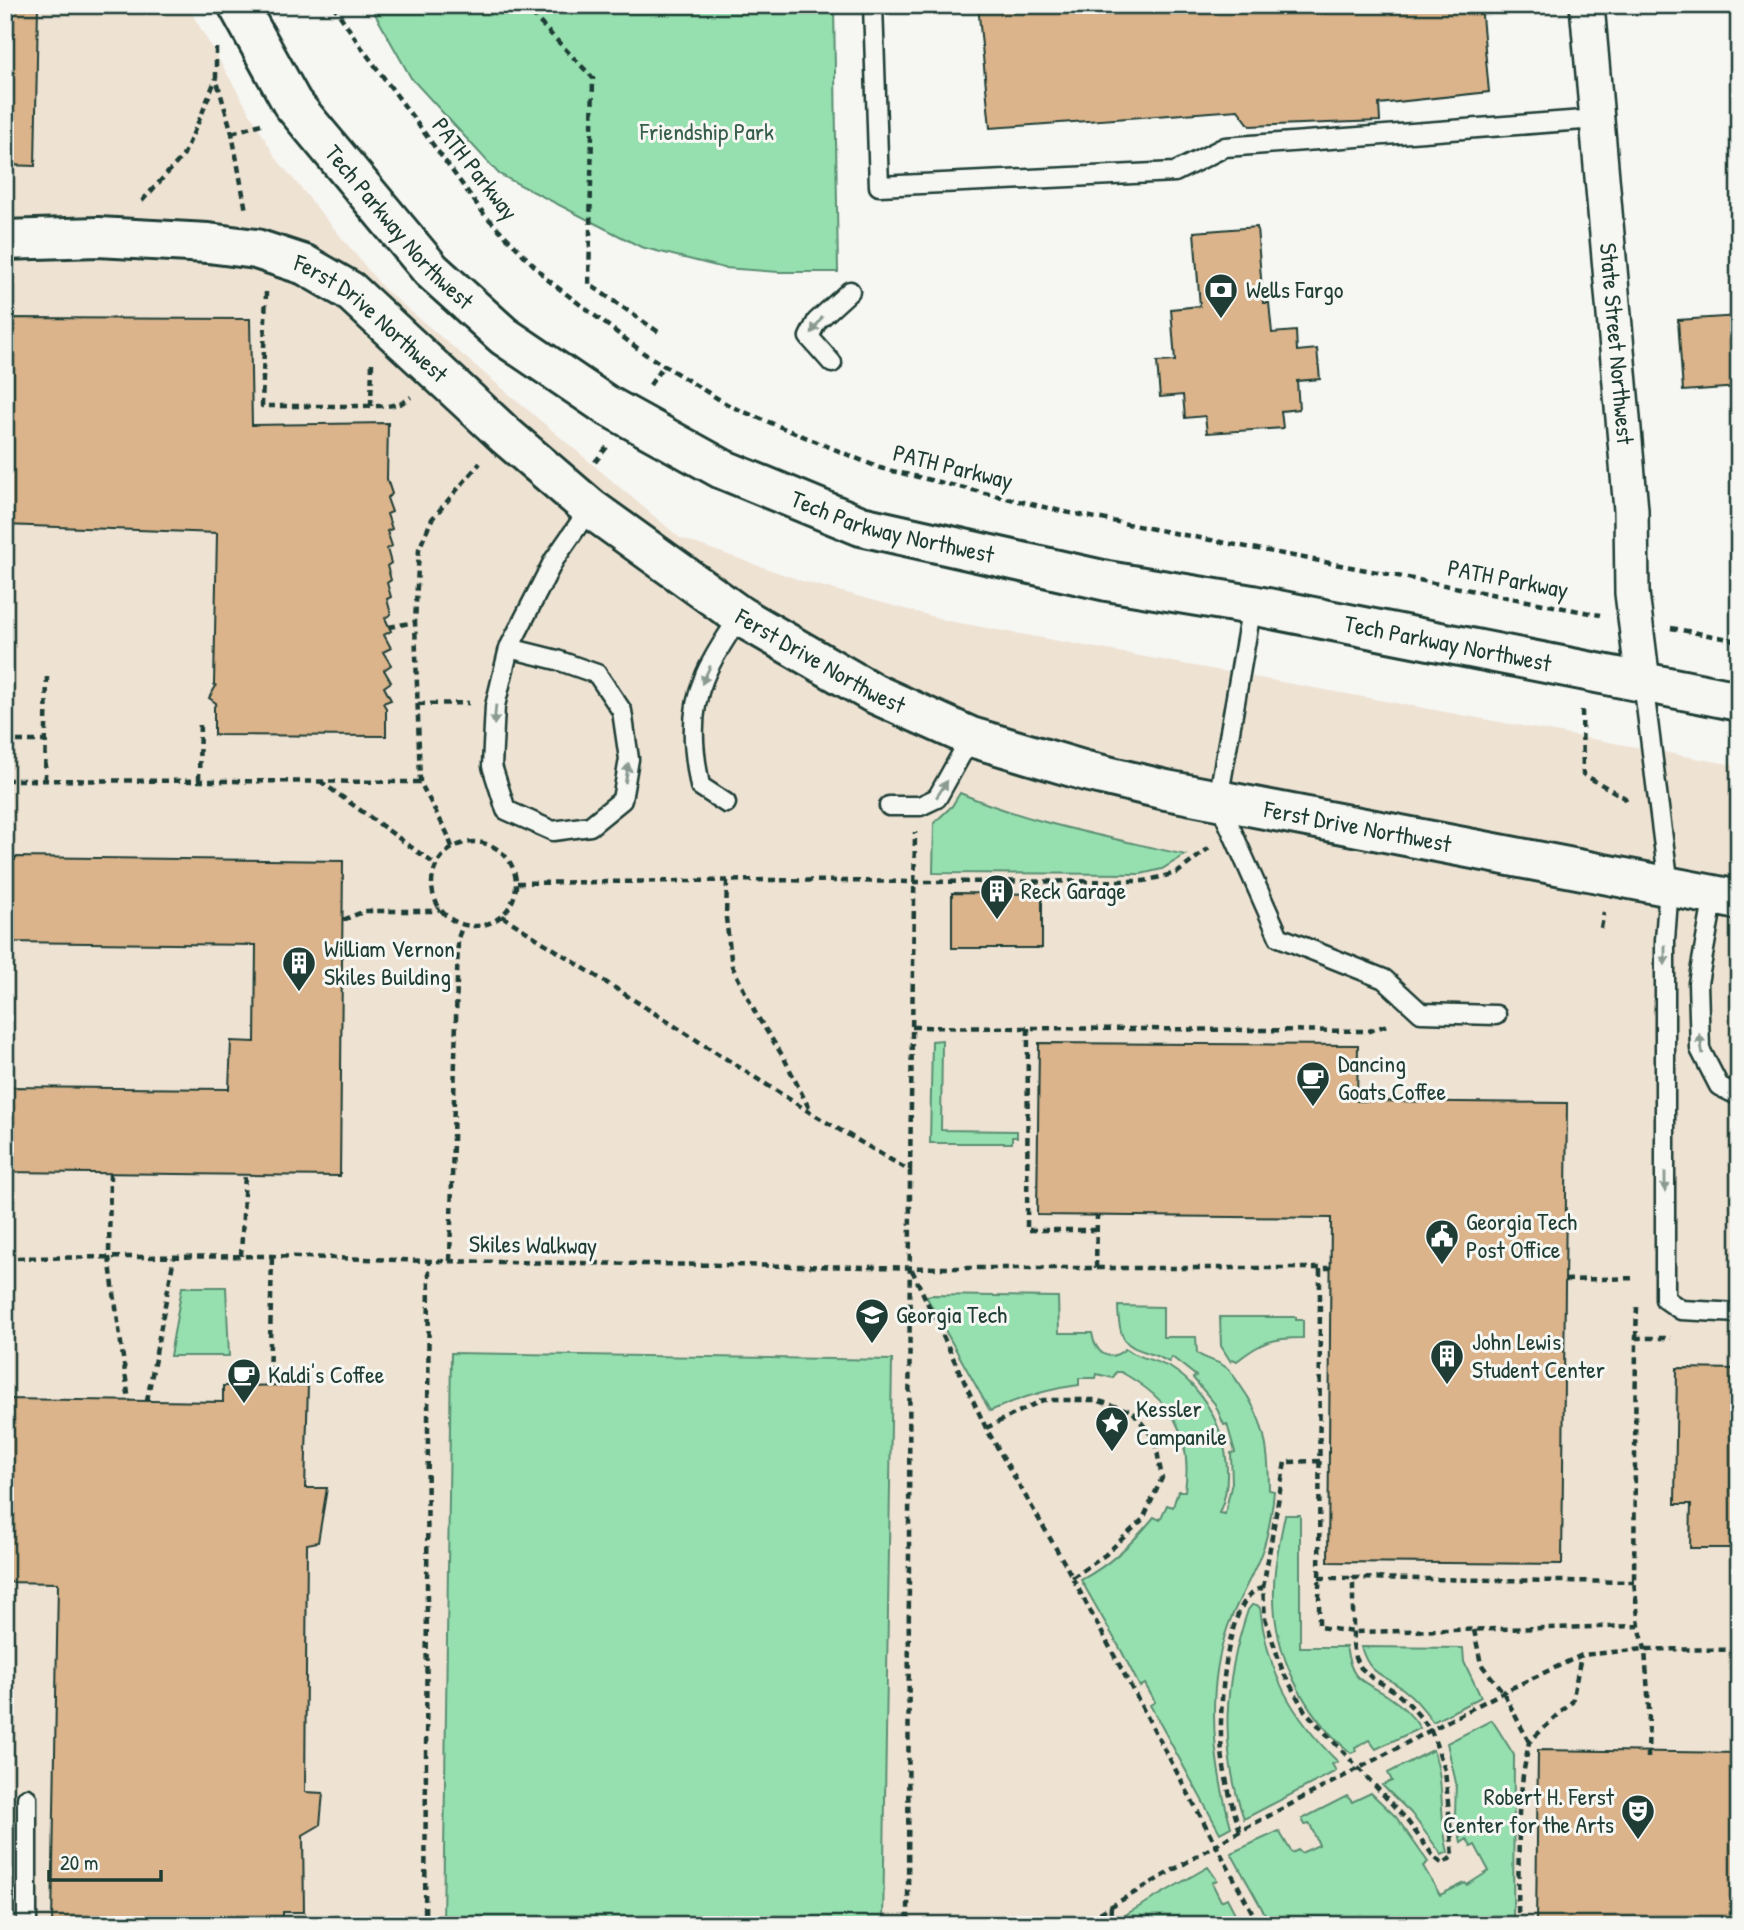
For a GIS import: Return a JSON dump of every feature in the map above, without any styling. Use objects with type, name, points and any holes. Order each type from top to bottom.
[{"type":"street","name":"Tech Parkway Northwest","points":[[238,5],[292,103],[431,270],[504,336],[606,405],[722,469],[861,526],[1107,581],[1252,605],[1739,701]]},
{"type":"street","name":"State Street Northwest","points":[[1587,5],[1631,510],[1634,621],[1643,682]]},
{"type":"street","name":"Ferst Drive Northwest","points":[[5,240],[97,237],[208,243],[256,249],[305,265],[350,291],[505,435],[590,508],[740,616],[873,693],[971,737],[1086,771],[1218,800],[1727,897]]},
{"type":"lane","points":[[873,5],[879,186],[1175,172],[1225,147],[1597,119]]},
{"type":"lane","points":[[832,363],[809,337],[817,321],[850,291]]},
{"type":"lane","points":[[509,648],[597,674],[622,711],[629,759],[622,800],[590,826],[553,831],[506,810],[492,766],[495,706],[509,648],[554,560],[590,508]]},
{"type":"lane","points":[[1252,605],[1218,800],[1279,937],[1384,979],[1421,1013],[1496,1015]]},
{"type":"lane","points":[[726,803],[701,786],[694,753],[694,715],[704,678],[740,616]]},
{"type":"lane","points":[[1643,682],[1669,886],[1665,940],[1665,1299],[1681,1310],[1739,1313]]},
{"type":"lane","points":[[889,806],[920,806],[937,798],[971,737]]},
{"type":"lane","points":[[1727,897],[1698,983],[1700,1049],[1719,1086],[1739,1096]]},
{"type":"lane","points":[[27,1798],[27,1925]]},
{"type":"path","name":"PATH Parkway","points":[[333,5],[484,214],[539,271],[645,354],[730,406],[880,468],[1065,512],[1739,642]]},
{"type":"path","points":[[523,5],[593,78],[589,284],[660,332]]},
{"type":"path","points":[[216,42],[216,78],[232,133],[244,197],[247,228],[245,248]]},
{"type":"path","points":[[97,237],[149,195],[183,156],[216,78]]},
{"type":"path","points":[[232,133],[271,121]]},
{"type":"path","points":[[264,318],[262,406],[387,406]]},
{"type":"path","points":[[371,406],[372,386]]},
{"type":"path","points":[[453,847],[420,782],[415,622],[419,549],[432,519],[505,435]]},
{"type":"path","points":[[389,627],[415,622]]},
{"type":"path","points":[[45,779],[47,674]]},
{"type":"path","points":[[418,704],[462,703],[495,706]]},
{"type":"path","points":[[1582,710],[1583,774],[1626,798],[1628,808]]},
{"type":"path","points":[[199,780],[200,720]]},
{"type":"path","points":[[5,741],[46,741]]},
{"type":"path","points":[[5,779],[420,782]]},
{"type":"path","points":[[319,781],[436,864]]},
{"type":"path","points":[[908,1925],[910,1171],[916,806]]},
{"type":"path","points":[[467,842],[481,842],[495,847],[506,856],[514,869],[517,883],[510,906],[502,916],[491,923],[463,925],[450,919],[434,899],[432,876],[436,864],[453,847],[467,842]]},
{"type":"path","points":[[517,883],[1144,881],[1177,873],[1209,848]]},
{"type":"path","points":[[727,881],[726,918],[732,966],[757,1016],[784,1058],[811,1113]]},
{"type":"path","points":[[343,920],[365,911],[440,909]]},
{"type":"path","points":[[502,916],[811,1113],[910,1171]]},
{"type":"path","points":[[450,1261],[458,938],[463,925]]},
{"type":"path","points":[[912,1027],[1369,1031],[1421,1013]]},
{"type":"path","points":[[1028,1028],[1027,1230],[1097,1230]]},
{"type":"path","points":[[5,1246],[6,1172]]},
{"type":"path","points":[[110,1173],[109,1257],[129,1401]]},
{"type":"path","points":[[241,1256],[245,1174]]},
{"type":"path","points":[[1096,1268],[1097,1216]]},
{"type":"path","points":[[269,1385],[272,1256]]},
{"type":"path","name":"Skiles Walkway","points":[[5,1258],[272,1256],[429,1261],[1331,1268]]},
{"type":"path","points":[[147,1401],[174,1257]]},
{"type":"path","points":[[425,1925],[429,1261]]},
{"type":"path","points":[[910,1266],[986,1428],[1072,1578],[1259,1925]]},
{"type":"path","points":[[1320,1269],[1319,1627],[1353,1632],[1639,1626]]},
{"type":"path","points":[[1565,1280],[1637,1278]]},
{"type":"path","points":[[1648,1758],[1649,1710],[1645,1649],[1639,1626],[1634,1581],[1636,1338],[1675,1338]]},
{"type":"path","points":[[986,1428],[1043,1400],[1096,1400],[1133,1412],[1155,1440],[1162,1478],[1143,1519],[1105,1555],[1072,1578]]},
{"type":"path","points":[[1320,1461],[1285,1461],[1263,1588],[1265,1618],[1283,1672],[1306,1711],[1406,1819],[1434,1857],[1443,1864],[1453,1856],[1448,1817],[1448,1787],[1442,1758],[1431,1730],[1410,1705],[1393,1690],[1372,1678],[1355,1658],[1353,1578]]},
{"type":"path","points":[[1319,1578],[1634,1581]]},
{"type":"path","points":[[1240,1831],[1227,1789],[1220,1714],[1227,1657],[1237,1616],[1247,1596],[1255,1589],[1263,1588]]},
{"type":"path","points":[[1474,1630],[1481,1664],[1503,1692],[1529,1742]]},
{"type":"path","points":[[1080,1925],[1240,1831],[1503,1692],[1582,1655],[1645,1649],[1739,1650]]},
{"type":"path","points":[[1518,1925],[1519,1813],[1529,1742],[1572,1702],[1582,1655]]},
{"type":"path","points":[[1110,1925],[1111,1906]]},
{"type":"path","points":[[267,1919],[271,1925]]},
{"type":"shaded area","name":"Georgia Tech","points":[[5,5],[187,5],[276,158],[383,288],[680,538],[802,581],[949,621],[1739,766],[1739,1925],[5,1925]]},
{"type":"green space","name":"Friendship Park","points":[[370,5],[834,5],[838,272],[724,268],[641,247],[499,174],[411,78]]},
{"type":"green space","points":[[960,793],[1043,821],[1185,855],[1162,869],[1141,874],[933,873],[934,823],[952,806]]},
{"type":"green space","points":[[942,1040],[941,1130],[1017,1131],[1017,1137],[1012,1137],[1012,1143],[930,1143],[932,1041]]},
{"type":"green space","points":[[182,1287],[226,1287],[229,1356],[170,1356]]},
{"type":"green space","points":[[926,1296],[1058,1297],[1059,1333],[1092,1333],[1096,1346],[1103,1354],[1113,1356],[1125,1349],[1171,1368],[1187,1380],[1201,1395],[1212,1413],[1225,1453],[1225,1494],[1219,1513],[1225,1514],[1232,1482],[1231,1453],[1235,1452],[1227,1424],[1224,1425],[1215,1404],[1193,1378],[1196,1376],[1172,1357],[1169,1362],[1125,1341],[1121,1333],[1118,1306],[1163,1307],[1163,1337],[1196,1337],[1197,1353],[1227,1368],[1255,1410],[1264,1435],[1269,1490],[1274,1491],[1270,1523],[1264,1546],[1228,1626],[1216,1676],[1214,1701],[1216,1752],[1231,1827],[1220,1833],[1150,1705],[1155,1702],[1145,1684],[1140,1687],[1081,1580],[1121,1552],[1154,1517],[1160,1520],[1167,1505],[1173,1507],[1178,1491],[1185,1491],[1185,1451],[1175,1420],[1153,1394],[1121,1372],[1116,1372],[1113,1378],[1097,1374],[1096,1378],[1079,1378],[1079,1385],[1033,1395],[990,1411]]},
{"type":"green space","points":[[1220,1317],[1296,1317],[1296,1320],[1303,1320],[1303,1338],[1267,1342],[1231,1362],[1221,1346]]},
{"type":"green space","points":[[451,1353],[892,1360],[883,1925],[443,1925]]},
{"type":"green space","points":[[1285,1515],[1300,1515],[1300,1647],[1346,1647],[1351,1667],[1359,1679],[1397,1703],[1410,1714],[1420,1728],[1376,1749],[1369,1740],[1355,1747],[1356,1751],[1351,1753],[1318,1720],[1305,1701],[1285,1658],[1275,1613],[1275,1570]]},
{"type":"green space","points":[[1252,1605],[1260,1608],[1269,1653],[1284,1692],[1307,1728],[1338,1762],[1332,1764],[1336,1771],[1244,1819],[1231,1766],[1228,1714],[1234,1662],[1248,1610]]},
{"type":"green space","points":[[1361,1647],[1463,1648],[1464,1662],[1481,1697],[1433,1722],[1407,1692],[1368,1664]]},
{"type":"green space","points":[[1492,1720],[1514,1755],[1513,1925],[1271,1925],[1231,1853],[1279,1831],[1292,1853],[1298,1850],[1301,1853],[1319,1845],[1310,1824],[1305,1825],[1302,1819],[1347,1796],[1352,1802],[1371,1793],[1396,1817],[1428,1862],[1423,1866],[1440,1895],[1465,1883],[1467,1885],[1489,1871],[1475,1845],[1471,1847],[1467,1839],[1461,1843],[1455,1815],[1456,1783],[1447,1743]]},
{"type":"green space","points":[[1433,1750],[1439,1775],[1448,1852],[1442,1855],[1411,1813],[1382,1785],[1392,1781],[1388,1773]]},
{"type":"green space","points":[[1208,1867],[1217,1880],[1212,1883],[1221,1901],[1227,1898],[1241,1925],[1118,1925],[1118,1919]]},
{"type":"building","points":[[5,5],[38,5],[35,166],[5,165]]},
{"type":"building","points":[[978,5],[1481,5],[1489,92],[1379,104],[1380,121],[1250,126],[1238,110],[990,128]]},
{"type":"building","name":"Wells Fargo","points":[[1257,227],[1263,303],[1269,303],[1272,333],[1296,331],[1297,351],[1317,349],[1320,379],[1297,381],[1299,409],[1281,411],[1283,428],[1207,433],[1205,416],[1185,418],[1183,395],[1160,397],[1157,362],[1175,361],[1171,309],[1200,306],[1194,232]]},
{"type":"building","points":[[1739,316],[1739,387],[1683,391],[1678,320]]},
{"type":"building","points":[[5,318],[250,319],[252,425],[388,423],[387,479],[392,494],[387,498],[392,512],[387,514],[392,529],[387,531],[392,546],[387,549],[391,563],[387,566],[391,580],[387,583],[391,597],[387,599],[391,614],[385,618],[391,631],[384,635],[391,648],[383,652],[391,665],[384,670],[391,682],[384,687],[391,700],[383,703],[386,708],[386,736],[214,735],[216,703],[209,698],[216,686],[217,533],[5,525]]},
{"type":"building","name":"William Vernon Skiles Building","points":[[15,857],[343,861],[340,1176],[5,1172],[5,1087],[229,1089],[231,1041],[255,1042],[256,945],[5,942],[5,860],[15,860]]},
{"type":"building","name":"Reck Garage","points":[[952,893],[1042,894],[1042,948],[952,948]]},
{"type":"building","name":"John Lewis Student Center","points":[[1039,1043],[1358,1045],[1357,1101],[1567,1103],[1562,1564],[1328,1562],[1331,1218],[1037,1215]]},
{"type":"building","points":[[1677,1368],[1739,1369],[1739,1543],[1735,1543],[1735,1548],[1690,1548],[1691,1504],[1675,1504]]},
{"type":"building","points":[[308,1385],[305,1488],[327,1488],[318,1542],[307,1544],[305,1792],[323,1793],[320,1825],[303,1835],[304,1912],[283,1912],[283,1918],[236,1918],[236,1925],[52,1925],[58,1583],[5,1582],[5,1399],[223,1402],[223,1386]]},
{"type":"building","name":"Robert H. Ferst Center for the Arts","points":[[1538,1750],[1739,1753],[1739,1925],[1536,1925]]},
{"type":"place","name":"Wells Fargo","points":[[1221,320]]},
{"type":"place","name":"Reck Garage","points":[[997,921]]},
{"type":"place","name":"William Vernon Skiles Building","points":[[299,993]]},
{"type":"place","name":"Dancing Goats Coffee","points":[[1313,1108]]},
{"type":"place","name":"Georgia Tech Post Office","points":[[1442,1266]]},
{"type":"place","name":"Georgia Tech","points":[[872,1345]]},
{"type":"place","name":"John Lewis Student Center","points":[[1447,1386]]},
{"type":"place","name":"Kaldi's Coffee","points":[[244,1405]]},
{"type":"place","name":"Kessler Campanile","points":[[1112,1453]]},
{"type":"place","name":"Robert H. Ferst Center for the Arts","points":[[1638,1841]]}]
